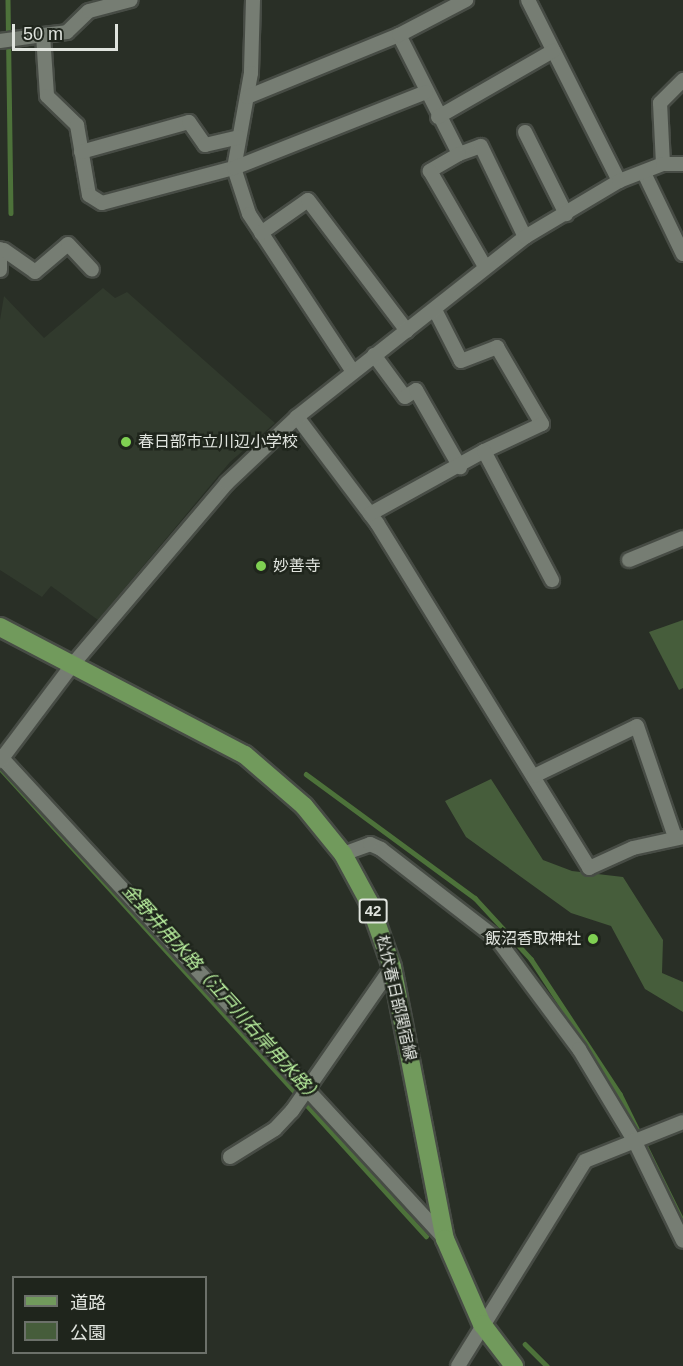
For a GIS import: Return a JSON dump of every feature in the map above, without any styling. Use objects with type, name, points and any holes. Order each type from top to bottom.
[{"type":"main road","name":"松伏春日部関宿線","points":[[0,627],[245,754],[304,806],[343,854],[369,902],[392,967],[445,1239],[482,1324],[514,1366]]},
{"type":"street","points":[[0,41],[67,32],[89,11],[131,0]]},
{"type":"street","points":[[254,0],[247,97],[234,168],[261,233],[352,370]]},
{"type":"street","points":[[247,97],[399,35],[466,0]]},
{"type":"street","points":[[528,0],[619,181]]},
{"type":"street","points":[[43,35],[47,96],[77,125],[88,195],[102,203],[234,168],[426,92]]},
{"type":"street","points":[[399,35],[438,117],[459,154]]},
{"type":"street","points":[[438,117],[554,51]]},
{"type":"street","points":[[663,164],[660,102],[683,80]]},
{"type":"street","points":[[81,152],[189,122],[205,145],[239,137]]},
{"type":"street","points":[[525,132],[566,214]]},
{"type":"street","points":[[484,265],[430,171],[459,154],[481,146],[525,237]]},
{"type":"street","points":[[445,1239],[306,1092],[1,759],[73,664],[227,483],[297,417],[352,370],[435,310],[484,265],[525,237],[619,181],[663,164],[683,164]]},
{"type":"street","points":[[644,173],[683,254]]},
{"type":"street","points":[[261,233],[308,200],[407,331]]},
{"type":"street","points":[[0,270],[2,249],[35,272],[68,244],[92,270]]},
{"type":"street","points":[[370,514],[460,468],[484,451],[542,424],[497,347],[461,361],[435,310]]},
{"type":"street","points":[[374,354],[405,397],[416,390],[460,468]]},
{"type":"street","points":[[297,417],[370,514],[589,868],[679,837],[637,726],[534,776]]},
{"type":"street","points":[[484,451],[552,580]]},
{"type":"street","points":[[629,560],[683,538]]},
{"type":"street","points":[[343,854],[370,844],[381,849],[497,939],[579,1049],[634,1140],[683,1241]]},
{"type":"street","points":[[230,1157],[275,1129],[292,1111],[392,967]]},
{"type":"street","points":[[458,1366],[585,1161],[683,1122]]},
{"type":"shaded area","name":"春日部市立川辺小学校","points":[[103,288],[115,298],[127,292],[275,423],[230,462],[98,620],[51,586],[42,597],[0,570],[0,320],[4,296],[44,338]]},
{"type":"green space","points":[[683,620],[683,688],[679,690],[649,632]]},
{"type":"green space","points":[[491,779],[543,860],[572,871],[623,877],[663,940],[662,973],[683,982],[683,1012],[645,989],[611,926],[571,913],[466,837],[445,801]]},
{"type":"waterway","points":[[8,0],[11,213]]},
{"type":"waterway","name":"金野井用水路（江戸川右岸用水路）","points":[[0,768],[426,1236]]},
{"type":"waterway","points":[[306,774],[475,898],[531,959],[620,1094],[683,1222]]},
{"type":"waterway","name":"金野井用水路（江戸川右岸用水路）","points":[[525,1344],[547,1366]]},
{"type":"place","name":"春日部市立川辺小学校","points":[[126,442]]},
{"type":"place","name":"妙善寺","points":[[261,566]]},
{"type":"place","name":"飯沼香取神社","points":[[593,939]]}]
